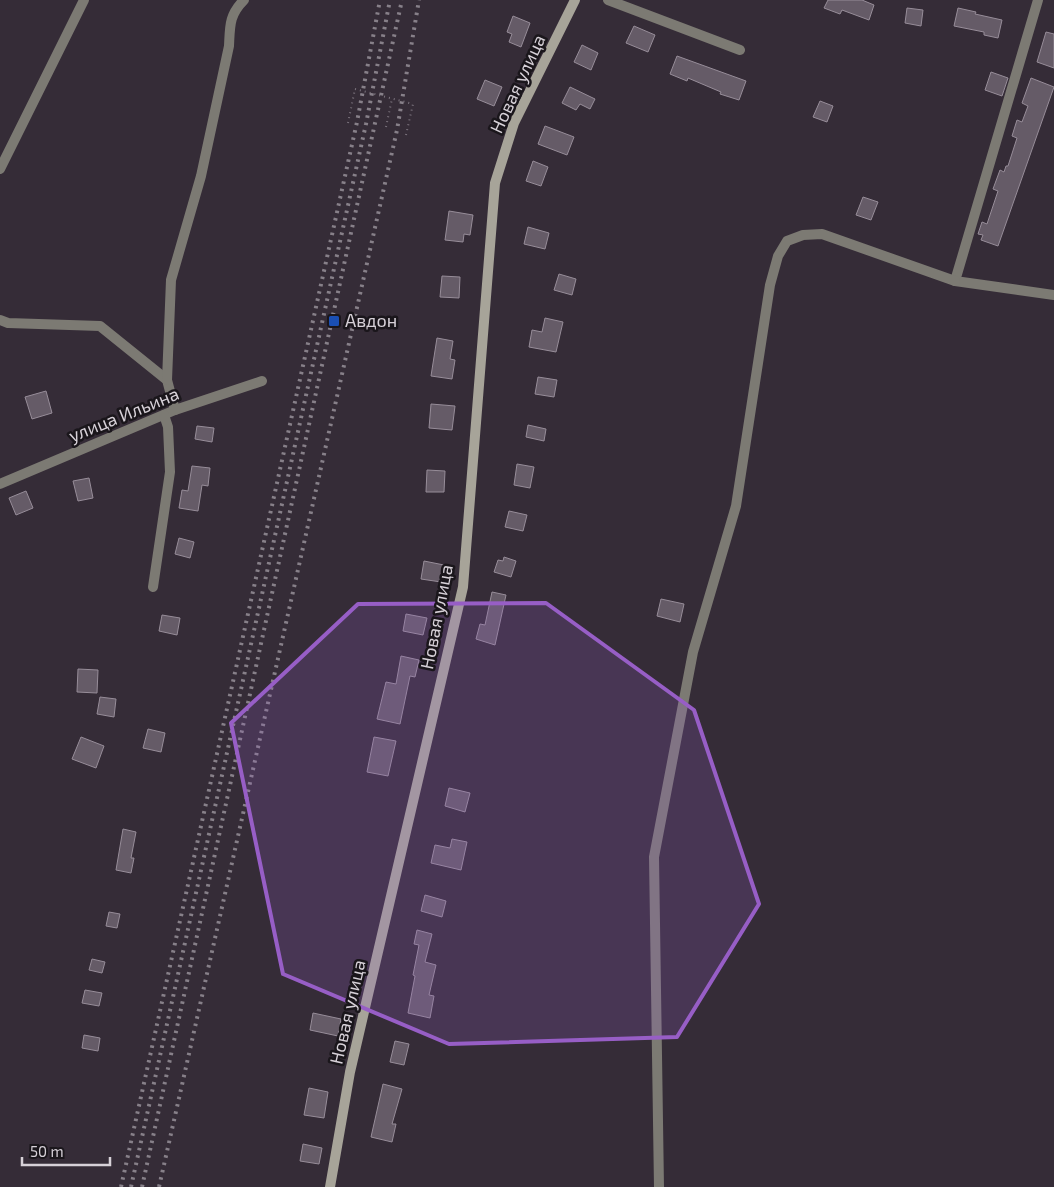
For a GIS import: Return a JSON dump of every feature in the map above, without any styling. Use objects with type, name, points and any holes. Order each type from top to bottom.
[{"type":"street","points":[[0,168],[84,0]]},
{"type":"street","points":[[175,410],[167,380],[171,280],[201,176],[228,46],[230,24],[234,10],[244,0]]},
{"type":"street","name":"Новая улица","points":[[330,1187],[350,1072],[463,586],[495,183],[514,123],[575,0]]},
{"type":"street","points":[[608,0],[740,50]]},
{"type":"street","points":[[955,281],[1038,0]]},
{"type":"street","points":[[659,1187],[654,858],[693,652],[736,506],[770,285],[778,256],[787,241],[803,234],[822,234],[955,281],[1054,295]]},
{"type":"street","points":[[0,320],[8,323],[100,326],[167,380]]},
{"type":"street","name":"улица Ильина","points":[[0,484],[175,410],[262,381]]},
{"type":"street","points":[[153,587],[170,472],[168,427],[164,415]]},
{"type":"path","points":[[348,123],[355,89],[413,104],[406,135]]},
{"type":"path","points":[[386,127],[392,99]]},
{"type":"highlighted area","points":[[546,603],[694,710],[759,904],[677,1037],[449,1044],[283,974],[231,723],[358,604]]},
{"type":"building","points":[[828,0],[862,0],[874,5],[869,20],[842,10],[840,14],[824,8]]},
{"type":"building","points":[[907,8],[923,10],[921,26],[905,23]]},
{"type":"building","points":[[958,8],[1002,20],[998,38],[984,35],[984,32],[954,26]]},
{"type":"building","points":[[513,16],[530,23],[521,47],[509,42],[512,34],[507,32]]},
{"type":"building","points":[[634,26],[655,35],[648,52],[626,43]]},
{"type":"building","points":[[1046,32],[1054,34],[1054,68],[1037,62]]},
{"type":"building","points":[[582,45],[598,53],[591,70],[574,62]]},
{"type":"building","points":[[677,56],[746,81],[739,100],[720,94],[721,92],[688,78],[687,81],[670,74]]},
{"type":"building","points":[[991,72],[1008,78],[1002,96],[985,90]]},
{"type":"building","points":[[1031,78],[1054,87],[998,246],[981,240],[983,235],[978,234],[982,222],[987,224],[998,191],[993,189],[1000,170],[1004,172],[1006,166],[1008,166],[1017,138],[1012,136],[1017,120],[1022,122],[1028,106],[1022,103]]},
{"type":"building","points":[[485,80],[502,87],[494,106],[477,99]]},
{"type":"building","points":[[570,87],[595,99],[590,109],[580,104],[576,110],[562,103]]},
{"type":"building","points":[[820,101],[833,106],[827,122],[813,117]]},
{"type":"building","points":[[545,126],[574,137],[567,155],[538,144]]},
{"type":"building","points":[[533,161],[548,167],[541,186],[526,181]]},
{"type":"building","points":[[863,197],[878,202],[871,220],[856,215]]},
{"type":"building","points":[[449,211],[473,215],[470,235],[464,234],[463,242],[445,240]]},
{"type":"building","points":[[528,227],[549,233],[545,249],[524,244]]},
{"type":"building","points":[[559,274],[576,279],[572,295],[554,290]]},
{"type":"building","points":[[442,276],[460,277],[459,298],[440,297]]},
{"type":"building","points":[[545,318],[563,322],[556,352],[529,347],[532,330],[542,332]]},
{"type":"building","points":[[437,338],[453,341],[450,359],[455,360],[452,379],[431,376]]},
{"type":"building","points":[[538,377],[557,380],[554,397],[535,394]]},
{"type":"building","points":[[46,391],[52,413],[32,419],[25,397]]},
{"type":"building","points":[[431,404],[455,406],[452,430],[429,428]]},
{"type":"building","points":[[528,425],[546,429],[544,441],[526,437]]},
{"type":"building","points":[[197,426],[214,428],[212,442],[195,439]]},
{"type":"building","points":[[517,464],[534,467],[530,488],[514,485]]},
{"type":"building","points":[[192,466],[210,468],[208,486],[202,485],[198,511],[179,508],[182,490],[188,491]]},
{"type":"building","points":[[427,470],[445,471],[444,492],[426,492]]},
{"type":"building","points":[[89,478],[93,498],[78,501],[73,481]]},
{"type":"building","points":[[26,491],[33,508],[16,515],[9,498]]},
{"type":"building","points":[[509,511],[527,515],[523,531],[505,527]]},
{"type":"building","points":[[179,538],[194,542],[190,558],[175,554]]},
{"type":"building","points":[[504,557],[516,561],[511,577],[494,572],[498,560],[503,561]]},
{"type":"building","points":[[424,561],[444,565],[441,582],[421,579]]},
{"type":"building","points":[[492,592],[506,595],[495,645],[476,639],[480,624],[485,625]]},
{"type":"building","points":[[661,599],[684,604],[680,622],[657,616]]},
{"type":"building","points":[[406,614],[427,618],[423,635],[403,631]]},
{"type":"building","points":[[162,615],[180,618],[177,635],[159,631]]},
{"type":"building","points":[[401,656],[419,660],[415,677],[410,676],[400,724],[377,719],[386,682],[396,684]]},
{"type":"building","points":[[78,669],[98,670],[97,693],[77,692]]},
{"type":"building","points":[[100,697],[116,699],[114,717],[97,714]]},
{"type":"building","points":[[148,729],[165,733],[161,752],[143,748]]},
{"type":"building","points":[[81,737],[104,746],[96,768],[72,759]]},
{"type":"building","points":[[374,737],[396,741],[388,776],[367,772]]},
{"type":"building","points":[[449,788],[470,793],[465,812],[445,806]]},
{"type":"building","points":[[123,829],[136,832],[131,858],[134,858],[131,873],[116,870]]},
{"type":"building","points":[[452,839],[467,842],[461,870],[431,863],[435,845],[450,848]]},
{"type":"building","points":[[425,895],[446,901],[442,917],[421,911]]},
{"type":"building","points":[[109,912],[120,914],[117,928],[106,926]]},
{"type":"building","points":[[417,930],[432,934],[425,962],[436,965],[429,995],[434,996],[430,1018],[408,1013],[419,945],[414,944]]},
{"type":"building","points":[[92,959],[105,962],[102,973],[89,970]]},
{"type":"building","points":[[85,990],[102,993],[99,1006],[82,1003]]},
{"type":"building","points":[[313,1013],[341,1019],[338,1036],[310,1030]]},
{"type":"building","points":[[84,1035],[100,1038],[98,1051],[82,1048]]},
{"type":"building","points":[[395,1041],[409,1044],[404,1065],[390,1062]]},
{"type":"building","points":[[383,1084],[402,1089],[392,1124],[396,1124],[392,1142],[371,1137]]},
{"type":"building","points":[[309,1088],[328,1092],[324,1118],[304,1115]]},
{"type":"building","points":[[303,1144],[322,1148],[319,1164],[300,1161]]},
{"type":"railway","points":[[121,1187],[357,122],[380,0]]},
{"type":"railway","points":[[131,1187],[366,124],[390,0]]},
{"type":"railway","points":[[142,1187],[402,0]]},
{"type":"railway","points":[[159,1187],[397,130],[419,0]]},
{"type":"place","name":"Авдон","points":[[334,321]]}]
